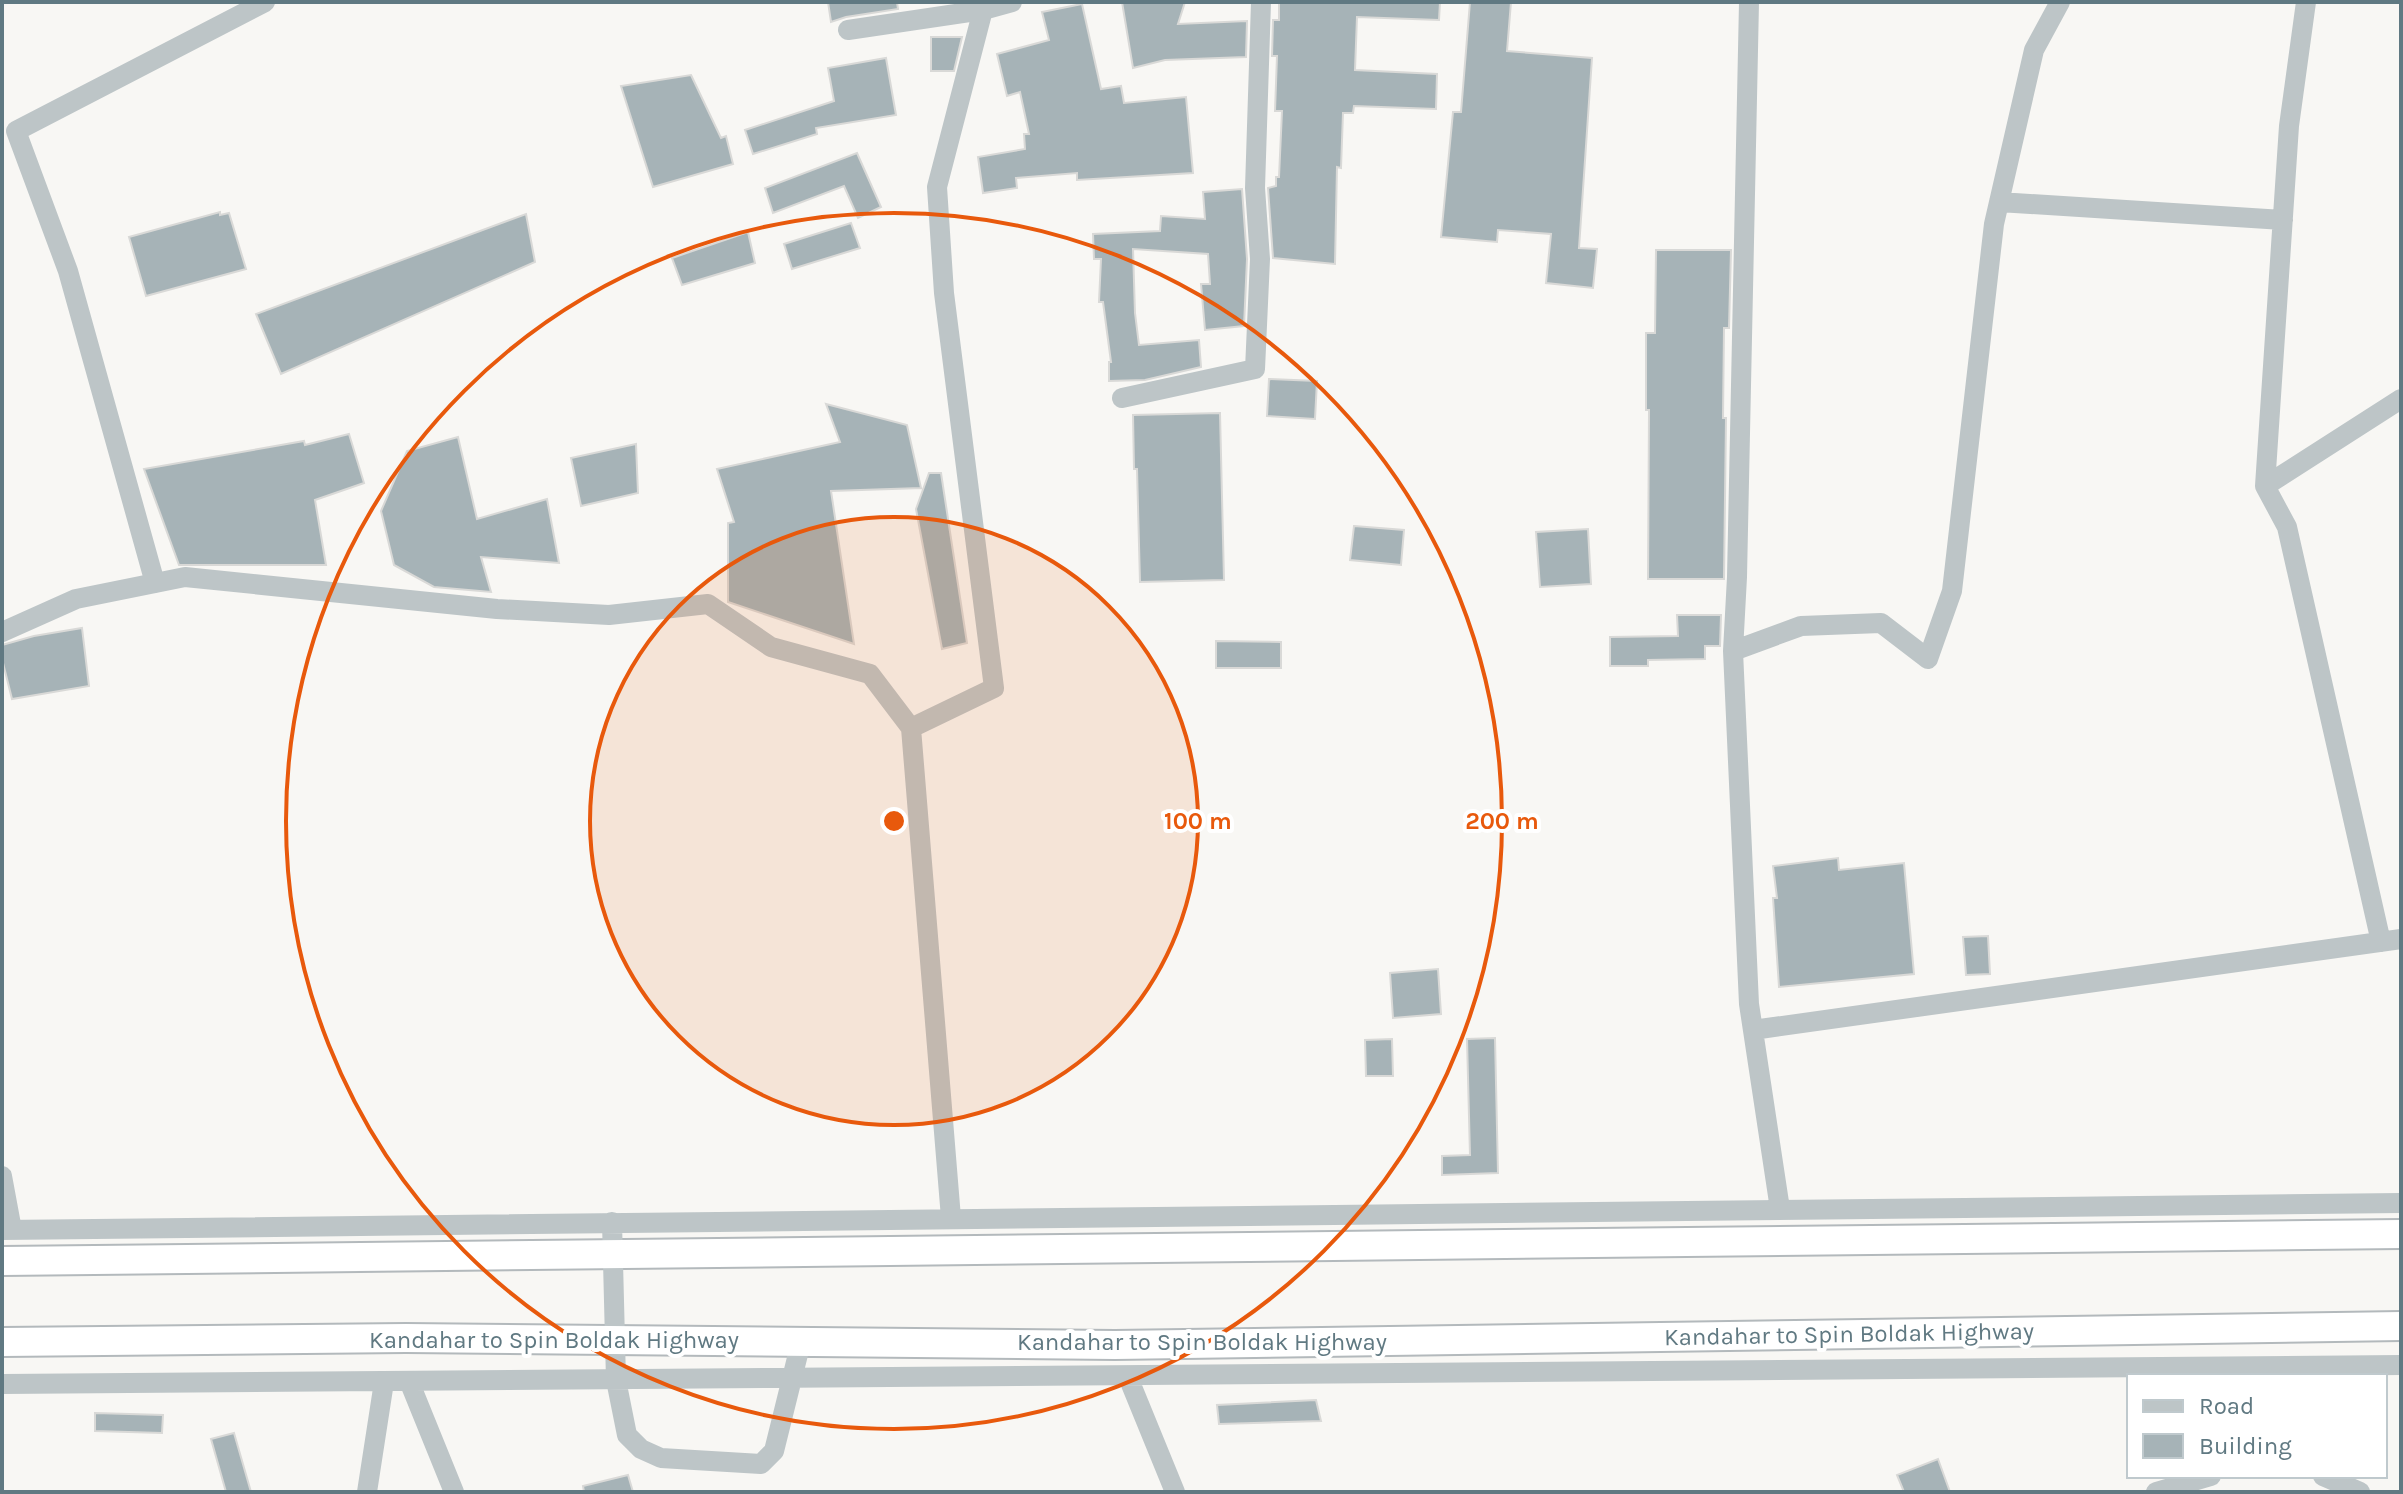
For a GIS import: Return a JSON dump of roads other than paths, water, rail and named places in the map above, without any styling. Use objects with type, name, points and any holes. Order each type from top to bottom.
[{"type":"highway","points":[[2,1261],[2401,1234]]},
{"type":"highway","name":"Kandahar to Spin Boldak Highway","points":[[2,1342],[406,1338],[1115,1345],[2401,1326]]},
{"type":"street","points":[[155,583],[68,271],[16,131],[265,2]]},
{"type":"street","points":[[848,30],[1012,2]]},
{"type":"street","points":[[1122,398],[1255,369],[1260,259],[1255,188],[1261,2]]},
{"type":"street","points":[[1749,2],[1733,651],[1749,1004],[1780,1209]]},
{"type":"street","points":[[1733,651],[1801,626],[1881,623],[1928,659],[1952,591],[1994,224],[2034,50],[2060,2]]},
{"type":"street","points":[[1753,1030],[2391,940],[2287,527],[2265,486],[2289,126],[2306,2]]},
{"type":"street","points":[[911,728],[994,688],[944,293],[937,187],[984,6]]},
{"type":"street","points":[[1999,202],[2283,220]]},
{"type":"street","points":[[2265,486],[2401,399]]},
{"type":"street","points":[[2,632],[76,599],[185,577],[497,609],[609,615],[708,604],[771,647],[870,674],[911,728],[951,1218]]},
{"type":"street","points":[[2,1176],[7,1230],[2401,1203]]},
{"type":"street","points":[[612,1222],[616,1380],[627,1435],[641,1449],[661,1458],[761,1464],[774,1451],[801,1342]]},
{"type":"street","points":[[2,1384],[2401,1365]]},
{"type":"street","points":[[1128,1377],[1175,1492]]},
{"type":"street","points":[[409,1381],[454,1492]]},
{"type":"street","points":[[367,1492],[384,1382]]},
{"type":"street","points":[[2156,1492],[2204,1478]]},
{"type":"street","points":[[2328,1478],[2360,1492]]}]
